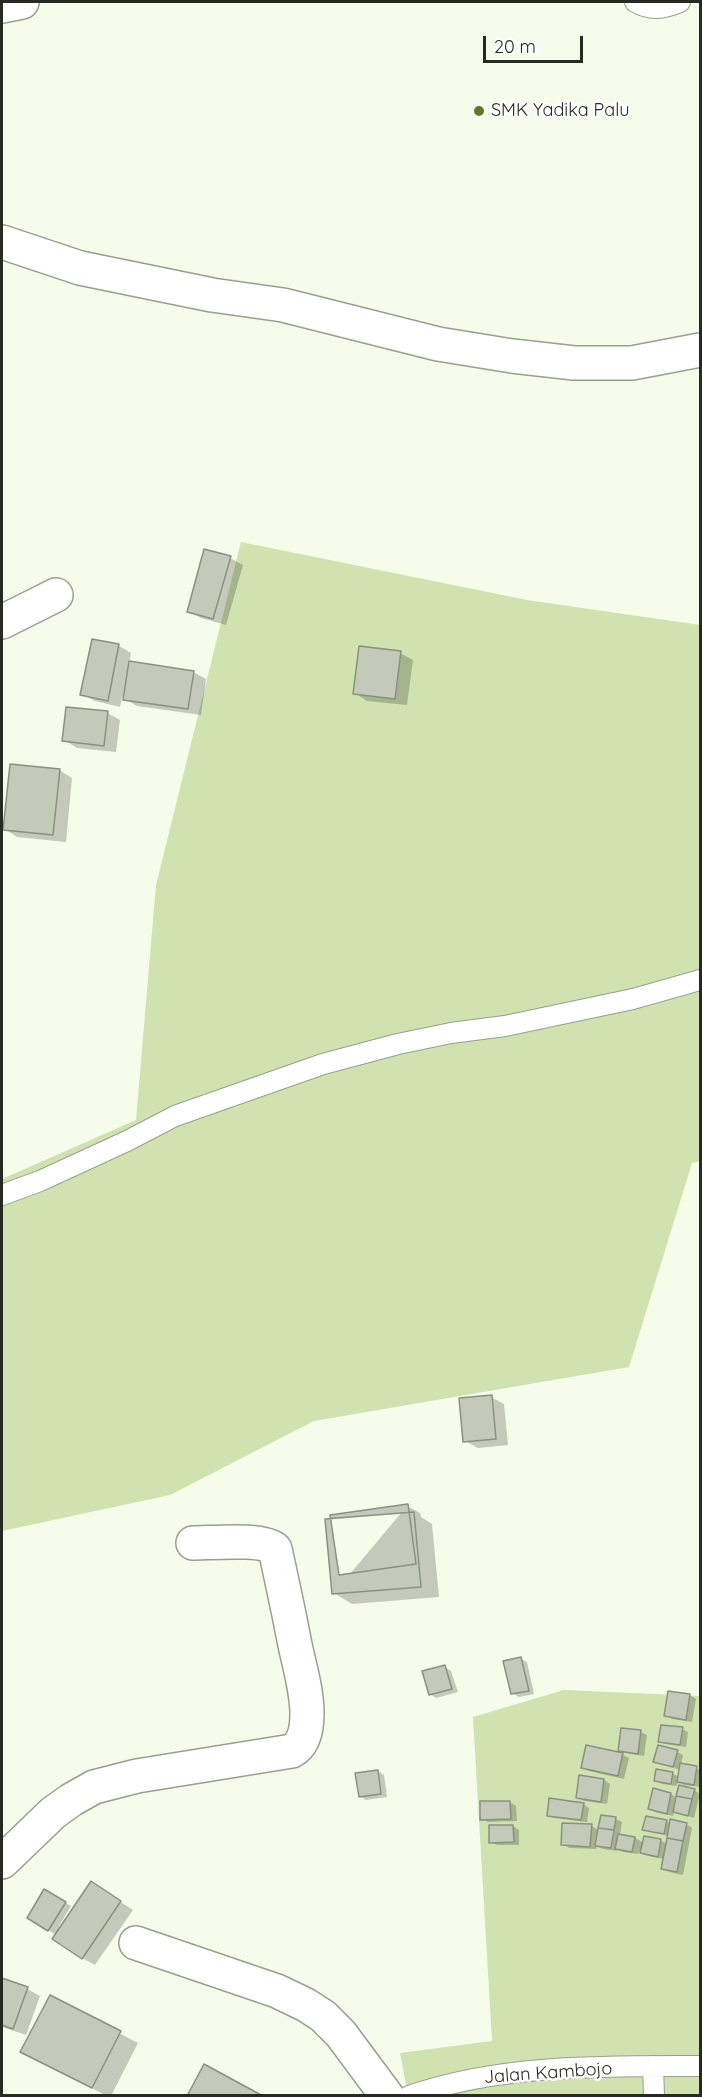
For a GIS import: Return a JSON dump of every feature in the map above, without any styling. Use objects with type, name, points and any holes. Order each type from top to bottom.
[{"type":"street","points":[[2,6],[22,2]]},
{"type":"street","points":[[2,242],[80,268],[212,295],[283,305],[438,344],[480,351],[574,363],[632,363],[700,350]]},
{"type":"street","points":[[2,622],[56,595]]},
{"type":"street","points":[[2,1862],[53,1813],[94,1787],[137,1776],[292,1751],[297,1748],[306,1725],[305,1698],[275,1549],[273,1546],[258,1543],[193,1543]]},
{"type":"street","points":[[136,1943],[277,1990],[306,2005],[323,2016],[341,2034],[387,2096]]},
{"type":"lane","points":[[635,2],[657,10],[680,2]]},
{"type":"lane","points":[[2,1195],[40,1181],[175,1116],[322,1064],[398,1044],[451,1033],[505,1026],[633,999],[700,980]]},
{"type":"lane","points":[[653,2066],[654,2096]]},
{"type":"lane","name":"Jalan Kambojo","points":[[409,2096],[467,2079],[515,2072],[700,2066]]},
{"type":"green space","points":[[241,542],[527,600],[700,625],[700,1161],[692,1163],[629,1367],[314,1421],[170,1495],[2,1531],[2,1179],[136,1120],[156,885]]},
{"type":"green space","points":[[564,1690],[700,1696],[700,2095],[408,2095],[400,2053],[492,2041],[473,1717]]},
{"type":"building","points":[[204,549],[231,556],[213,619],[187,612]]},
{"type":"building","points":[[92,639],[119,644],[108,701],[80,695]]},
{"type":"building","points":[[359,646],[401,651],[395,699],[353,694]]},
{"type":"building","points":[[129,661],[194,671],[188,709],[123,700]]},
{"type":"building","points":[[66,707],[108,711],[104,746],[62,741]]},
{"type":"building","points":[[10,764],[60,769],[53,835],[3,830]]},
{"type":"building","points":[[492,1395],[496,1439],[463,1442],[459,1398]]},
{"type":"building","points":[[408,1504],[416,1564],[339,1575],[330,1515]]},
{"type":"building","points":[[414,1512],[421,1587],[332,1594],[325,1519]]},
{"type":"building","points":[[521,1657],[529,1691],[511,1694],[503,1661]]},
{"type":"building","points":[[445,1665],[452,1689],[429,1695],[422,1671]]},
{"type":"building","points":[[668,1691],[690,1694],[686,1720],[664,1716]]},
{"type":"building","points":[[661,1725],[683,1727],[680,1745],[658,1742]]},
{"type":"building","points":[[621,1728],[641,1730],[638,1754],[618,1751]]},
{"type":"building","points":[[586,1745],[623,1753],[618,1776],[581,1768]]},
{"type":"building","points":[[658,1745],[678,1750],[673,1767],[653,1762]]},
{"type":"building","points":[[680,1763],[697,1766],[694,1785],[677,1782]]},
{"type":"building","points":[[656,1769],[673,1772],[671,1784],[654,1781]]},
{"type":"building","points":[[378,1770],[381,1794],[359,1797],[355,1773]]},
{"type":"building","points":[[579,1775],[604,1779],[601,1802],[576,1798]]},
{"type":"building","points":[[679,1785],[695,1789],[692,1799],[676,1796]]},
{"type":"building","points":[[653,1788],[671,1793],[667,1814],[648,1809]]},
{"type":"building","points":[[676,1796],[692,1799],[688,1816],[673,1812]]},
{"type":"building","points":[[549,1798],[584,1803],[581,1820],[547,1816]]},
{"type":"building","points":[[480,1801],[510,1801],[511,1819],[480,1820]]},
{"type":"building","points":[[601,1815],[616,1817],[614,1830],[598,1828]]},
{"type":"building","points":[[646,1816],[667,1820],[664,1834],[642,1830]]},
{"type":"building","points":[[670,1819],[687,1823],[683,1841],[667,1838]]},
{"type":"building","points":[[562,1823],[592,1824],[590,1847],[561,1845]]},
{"type":"building","points":[[489,1825],[513,1825],[514,1842],[489,1843]]},
{"type":"building","points":[[598,1828],[614,1830],[611,1848],[595,1846]]},
{"type":"building","points":[[618,1834],[635,1837],[632,1852],[615,1849]]},
{"type":"building","points":[[644,1836],[661,1839],[658,1857],[640,1853]]},
{"type":"building","points":[[667,1838],[683,1841],[677,1872],[661,1869]]},
{"type":"building","points":[[91,1881],[121,1901],[82,1959],[52,1939]]},
{"type":"building","points":[[44,1889],[66,1902],[48,1931],[27,1918]]},
{"type":"building","points":[[2,1978],[28,1987],[13,2029],[2,2025]]},
{"type":"building","points":[[50,1995],[121,2031],[92,2088],[20,2052]]},
{"type":"building","points":[[204,2064],[263,2096],[187,2096]]},
{"type":"place","name":"SMK Yadika Palu","points":[[479,111]]}]
